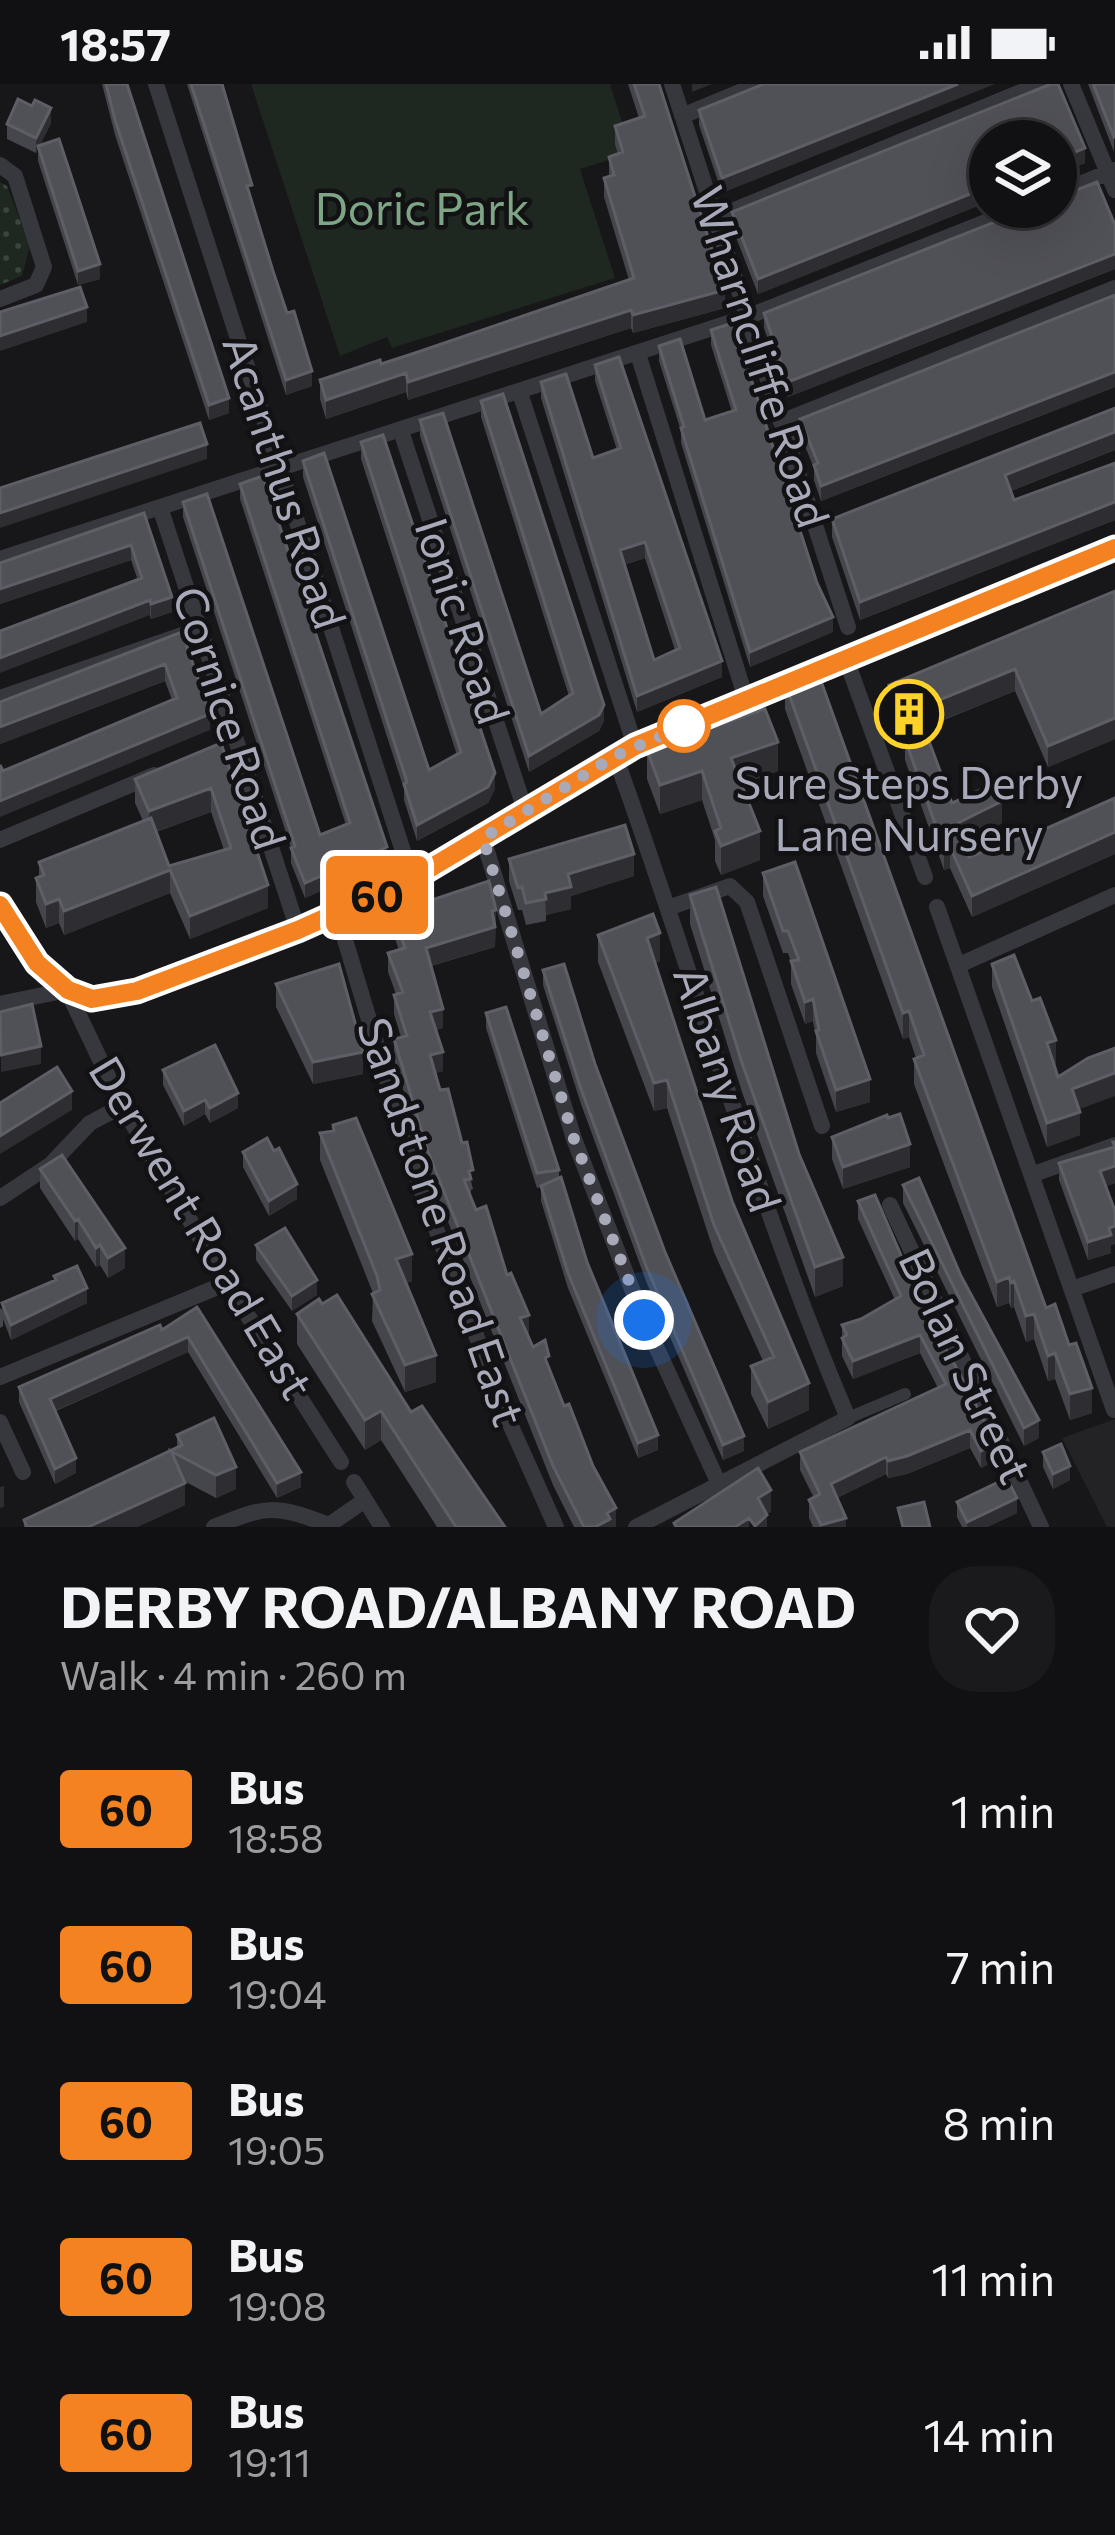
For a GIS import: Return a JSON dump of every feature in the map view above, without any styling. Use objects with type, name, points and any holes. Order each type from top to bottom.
[{"type":"street","name":"Acanthus Road","points":[[156,84],[412,879]]},
{"type":"street","name":"Wharncliffe Road","points":[[672,84],[715,218],[739,320],[781,422],[849,628]]},
{"type":"street","points":[[682,116],[759,84]]},
{"type":"street","points":[[715,218],[1040,84]]},
{"type":"street","points":[[1071,84],[1113,177],[1077,188]]},
{"type":"street","points":[[0,165],[15,176],[44,267],[36,285],[0,299]]},
{"type":"street","points":[[0,559],[739,320],[970,228]]},
{"type":"street","points":[[781,422],[1115,288]]},
{"type":"street","points":[[638,354],[747,702]]},
{"type":"street","name":"Albany Road","points":[[520,393],[668,908],[736,1122],[803,1312],[848,1418]]},
{"type":"street","name":"Ionic Road","points":[[401,431],[525,810]]},
{"type":"street","name":"Cornice Road","points":[[160,507],[298,930]]},
{"type":"street","points":[[814,528],[835,520]]},
{"type":"street","points":[[0,905],[37,963],[68,990],[92,999],[137,991],[298,930],[412,879],[625,751],[1115,548]]},
{"type":"street","points":[[0,698],[202,628]]},
{"type":"street","points":[[845,659],[926,877]]},
{"type":"street","points":[[215,751],[237,742]]},
{"type":"street","points":[[0,840],[179,764]]},
{"type":"street","points":[[483,838],[574,1139],[644,1320],[718,1484]]},
{"type":"street","points":[[668,908],[730,886],[747,902],[822,1126]]},
{"type":"street","points":[[959,965],[1115,895]]},
{"type":"street","points":[[937,908],[1114,1410]]},
{"type":"street","name":"Sandstone Road East","points":[[337,913],[415,1173],[506,1415],[556,1527]]},
{"type":"street","points":[[0,1004],[68,990]]},
{"type":"street","name":"Derwent Road East","points":[[68,990],[122,1106],[341,1462]]},
{"type":"street","points":[[0,1198],[50,1165],[90,1124],[122,1106]]},
{"type":"street","points":[[1034,1174],[1115,1145]]},
{"type":"street","name":"Bolan Street","points":[[890,1205],[1041,1527]]},
{"type":"street","points":[[1072,1289],[1115,1274]]},
{"type":"street","points":[[0,1376],[227,1282]]},
{"type":"street","points":[[637,1527],[848,1418],[905,1394]]},
{"type":"street","points":[[0,1422],[23,1472]]},
{"type":"street","points":[[354,1482],[382,1527]]},
{"type":"street","points":[[214,1527],[260,1508],[286,1510],[326,1525],[365,1500]]},
{"type":"shaded area","points":[[1115,1419],[1115,1527],[1107,1527],[1062,1438]]},
{"type":"green space","name":"Doric Park","points":[[251,84],[610,84],[632,153],[580,169],[615,278],[392,348],[387,337],[340,356]]},
{"type":"green space","points":[[0,182],[7,186],[30,246],[22,276],[0,285]]},
{"type":"building","points":[[106,84],[127,84],[229,398],[209,405]]},
{"type":"building","points":[[191,84],[222,84],[273,271],[287,313],[294,311],[312,371],[286,380]]},
{"type":"building","points":[[634,84],[659,84],[725,290],[633,315],[631,310],[408,382],[406,373],[326,400],[320,380],[415,353],[634,278],[604,178],[614,175],[609,157],[623,152],[615,126],[645,116]]},
{"type":"building","points":[[764,84],[958,84],[722,178],[699,110]]},
{"type":"building","points":[[1051,84],[1058,84],[1073,120],[969,120],[969,194],[758,279],[732,212]]},
{"type":"building","points":[[1093,84],[1115,84],[1114,137]]},
{"type":"building","points":[[18,99],[51,108],[36,138],[7,124]]},
{"type":"building","points":[[59,139],[100,264],[78,271],[38,146]]},
{"type":"building","points":[[1097,182],[1115,225],[1115,254],[788,382],[764,313],[980,228],[1077,228],[1077,190]]},
{"type":"building","points":[[80,287],[87,307],[0,336],[0,312]]},
{"type":"building","points":[[1115,295],[1115,372],[821,486],[814,465],[818,463],[800,419]]},
{"type":"building","points":[[733,323],[817,583],[833,617],[750,652],[659,346],[680,339],[705,420],[736,410],[711,330]]},
{"type":"building","points":[[619,357],[722,661],[637,696],[541,382],[566,374],[593,458],[621,448],[595,365]],"holes":[[[645,542],[680,648],[654,660],[620,550]]]},
{"type":"building","points":[[503,394],[604,705],[599,715],[529,756],[420,420],[443,413],[541,714],[573,693],[481,401]]},
{"type":"building","points":[[1115,408],[1115,432],[1005,475],[1014,500],[1115,463],[1115,502],[860,602],[832,519]]},
{"type":"building","points":[[200,423],[207,444],[0,513],[0,488]]},
{"type":"building","points":[[383,435],[495,773],[488,787],[417,825],[303,461],[324,453],[429,770],[461,752],[361,442]]},
{"type":"building","points":[[263,476],[387,847],[305,883],[183,502],[207,494],[320,835],[350,823],[240,484]]},
{"type":"building","points":[[144,513],[172,597],[151,604],[150,600],[0,658],[0,631],[142,578],[131,545],[0,589],[0,563]]},
{"type":"building","points":[[1115,591],[1115,718],[1048,746],[1015,669],[917,709],[952,803],[993,784],[1002,801],[958,823],[969,857],[1115,798],[1115,832],[972,896],[950,847],[944,849],[905,739],[911,736],[889,685]]},
{"type":"building","points":[[182,632],[210,714],[0,801],[0,765],[3,771],[177,698],[165,664],[0,727],[0,702]]},
{"type":"building","points":[[817,670],[1046,1308],[1055,1304],[1069,1345],[1076,1343],[1092,1388],[1070,1394],[1055,1353],[1048,1356],[1034,1314],[1026,1316],[1014,1281],[1009,1277],[997,1282],[914,1059],[924,1055],[909,1011],[903,1013],[785,683]]},
{"type":"building","points":[[765,709],[778,742],[731,758],[760,831],[721,846],[715,831],[721,828],[702,771],[660,785],[647,750]]},
{"type":"building","points":[[221,743],[268,885],[190,916],[170,870],[64,911],[59,899],[46,904],[36,878],[44,875],[39,862],[151,818],[169,866],[231,848],[211,788],[149,811],[135,779]]},
{"type":"building","points":[[625,825],[634,854],[568,874],[571,887],[526,903],[509,859]]},
{"type":"building","points":[[795,862],[870,1079],[836,1090],[816,1031],[813,999],[805,1002],[791,961],[799,960],[788,931],[783,931],[763,873]]},
{"type":"building","points":[[489,881],[495,927],[426,948],[443,1009],[430,1012],[443,1052],[430,1055],[440,1090],[448,1089],[462,1143],[467,1142],[473,1170],[469,1171],[471,1179],[464,1180],[476,1210],[486,1206],[507,1275],[511,1273],[529,1315],[520,1318],[533,1347],[545,1340],[549,1356],[545,1358],[564,1406],[569,1404],[593,1466],[616,1508],[607,1513],[610,1519],[595,1527],[584,1527],[553,1466],[427,1149],[394,1039],[407,1036],[394,995],[403,992],[388,953],[405,948],[393,913]]},
{"type":"building","points":[[716,887],[799,1154],[843,1257],[815,1267],[742,1063],[690,895]]},
{"type":"building","points":[[653,914],[660,933],[647,938],[732,1201],[809,1383],[768,1402],[751,1366],[774,1357],[714,1225],[667,1080],[654,1083],[598,935]]},
{"type":"building","points":[[1014,955],[1032,1001],[1040,998],[1056,1040],[1047,1043],[1058,1077],[1115,1048],[1115,1073],[1072,1089],[1080,1112],[1047,1123],[992,964]]},
{"type":"building","points":[[339,964],[363,1052],[313,1062],[276,984]]},
{"type":"building","points":[[564,964],[595,1064],[665,1252],[744,1436],[723,1445],[646,1266],[581,1089],[543,970]]},
{"type":"building","points":[[32,1004],[41,1046],[1,1055],[0,1012]]},
{"type":"building","points":[[506,1007],[559,1170],[537,1173],[486,1013]]},
{"type":"building","points":[[215,1045],[238,1093],[210,1108],[205,1100],[184,1111],[163,1070]]},
{"type":"building","points":[[57,1067],[72,1091],[0,1136],[0,1103]]},
{"type":"building","points":[[900,1114],[910,1144],[843,1167],[832,1137]]},
{"type":"building","points":[[356,1118],[412,1254],[396,1259],[436,1355],[405,1365],[372,1294],[380,1290],[377,1276],[320,1133]]},
{"type":"building","points":[[267,1138],[274,1151],[279,1148],[297,1184],[269,1201],[243,1152]]},
{"type":"building","points":[[1115,1147],[1115,1166],[1100,1171],[1115,1211],[1115,1226],[1109,1228],[1111,1235],[1088,1242],[1059,1163]]},
{"type":"building","points":[[62,1155],[125,1248],[108,1258],[75,1221],[40,1169]]},
{"type":"building","points":[[561,1177],[587,1262],[658,1435],[638,1443],[568,1273],[541,1186]]},
{"type":"building","points":[[919,1178],[961,1276],[1039,1420],[1024,1428],[903,1185]]},
{"type":"building","points":[[875,1195],[919,1297],[996,1443],[981,1451],[970,1430],[907,1456],[888,1461],[886,1457],[831,1484],[846,1518],[821,1525],[809,1500],[820,1494],[800,1452],[946,1384],[920,1335],[853,1361],[842,1338],[847,1335],[842,1325],[901,1296],[858,1201]]},
{"type":"building","points":[[285,1228],[317,1280],[292,1296],[256,1245]]},
{"type":"building","points":[[77,1266],[87,1288],[11,1325],[2,1303]]},
{"type":"building","points":[[337,1295],[411,1412],[422,1406],[505,1527],[456,1527],[381,1411],[365,1420],[297,1314],[319,1299],[322,1304]]},
{"type":"building","points":[[197,1307],[301,1472],[277,1483],[188,1337],[50,1399],[76,1458],[55,1469],[19,1387],[160,1325],[162,1330]]},
{"type":"building","points":[[214,1418],[236,1467],[216,1475],[171,1451],[185,1483],[88,1527],[27,1527],[24,1520],[182,1445],[177,1435]]},
{"type":"building","points":[[1061,1444],[1070,1466],[1053,1474],[1043,1452]]},
{"type":"building","points":[[758,1468],[771,1490],[758,1498],[767,1515],[755,1526],[749,1518],[735,1527],[676,1527],[674,1523]]},
{"type":"building","points":[[1007,1478],[1017,1498],[967,1522],[957,1502]]},
{"type":"building","points":[[924,1502],[930,1527],[903,1527],[898,1508]]},
{"type":"bus line","name":"60","points":[[0,905],[37,963],[68,990],[92,999],[137,991],[298,930],[412,879],[635,746],[1115,548]]},
{"type":"place","name":"Sure Steps Derby Lane Nursery","points":[[909,714]]},
{"type":"route","points":[[644,1320],[574,1139],[483,838],[615,756],[684,726]]}]
